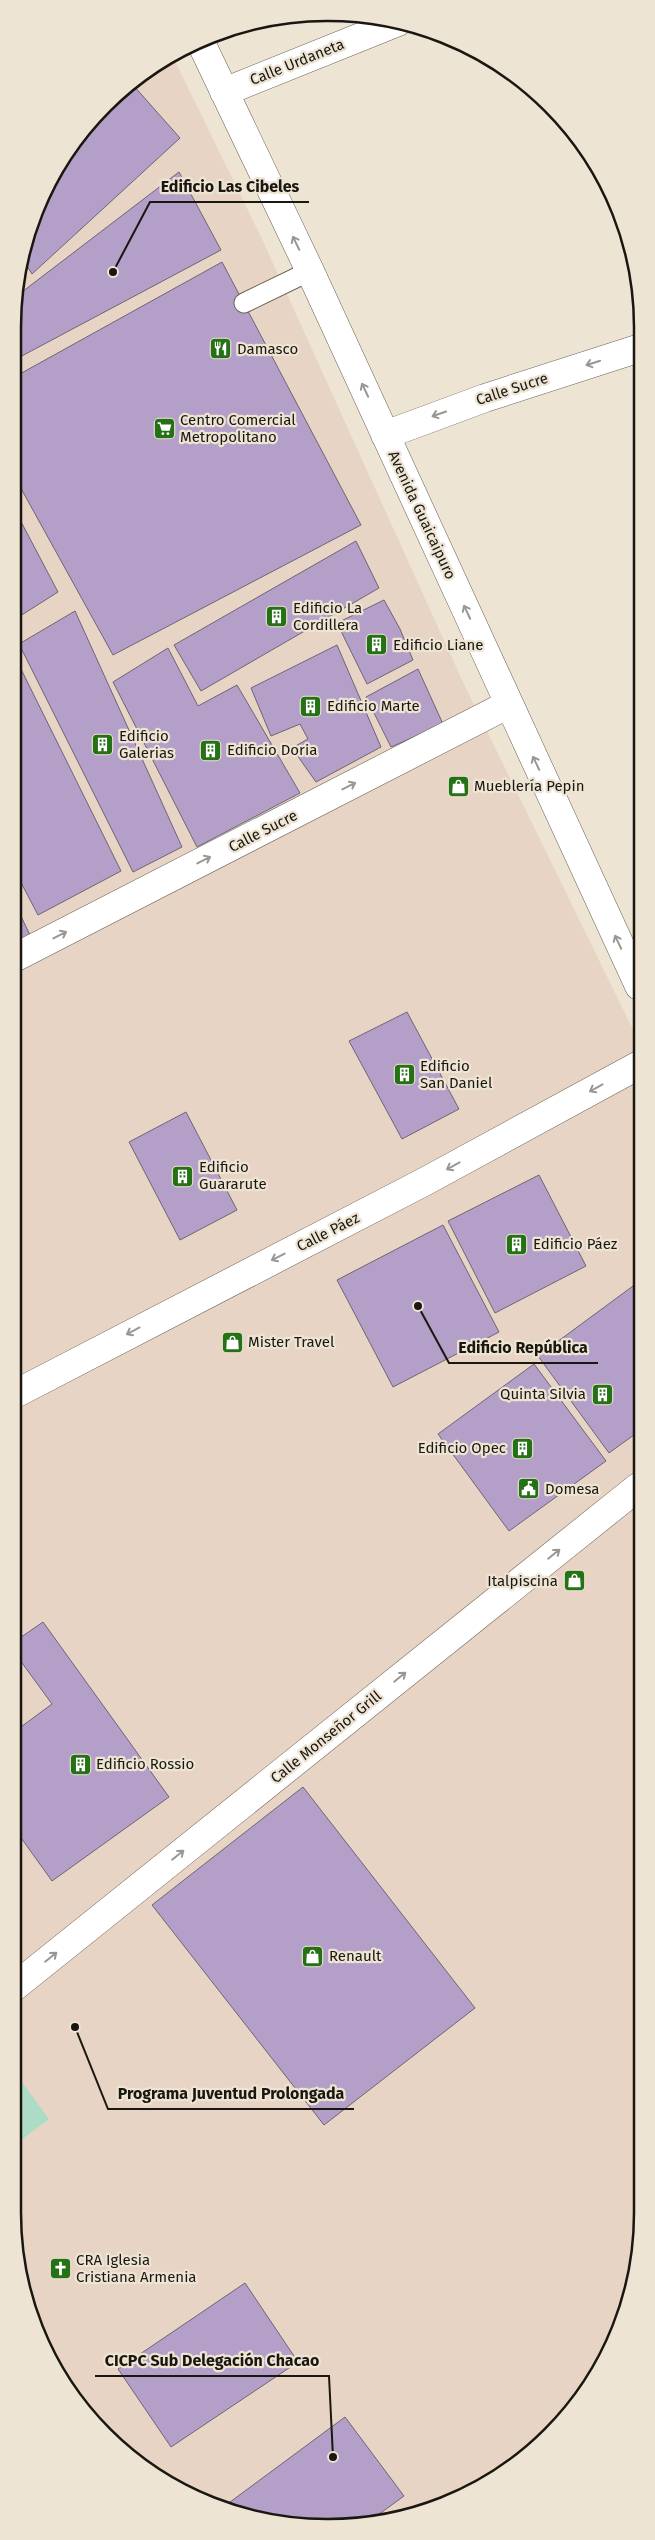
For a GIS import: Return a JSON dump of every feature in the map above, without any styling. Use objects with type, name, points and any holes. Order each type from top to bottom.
[{"type":"street","name":"Calle Urdaneta","points":[[224,92],[386,27]]},
{"type":"street","name":"Avenida Guaicaipuro","points":[[203,48],[310,271],[634,975]]},
{"type":"street","name":"Calle Sucre","points":[[385,435],[485,398],[634,350]]},
{"type":"street","name":"Calle Sucre","points":[[21,954],[509,704]]},
{"type":"street","name":"Calle Páez","points":[[21,1391],[424,1182],[634,1067]]},
{"type":"street","name":"Calle Monseñor Grill","points":[[21,1982],[634,1490]]},
{"type":"lane","points":[[244,303],[310,271]]},
{"type":"shaded area","points":[[175,61],[262,239],[462,680],[634,1032],[633,2233],[628,2272],[623,2292],[602,2348],[593,2366],[570,2399],[529,2443],[481,2478],[426,2502],[387,2513],[367,2516],[328,2519],[307,2518],[268,2513],[248,2508],[192,2487],[157,2467],[111,2429],[73,2383],[53,2348],[32,2292],[27,2272],[22,2233],[22,307],[27,268],[32,248],[45,210],[62,174],[85,141],[111,111],[141,85]]},
{"type":"green space","points":[[21,2081],[49,2119],[21,2140]]},
{"type":"building","points":[[136,89],[180,138],[32,274],[27,267],[32,248],[45,210],[62,174],[97,126]]},
{"type":"building","points":[[179,172],[221,250],[21,356],[24,291]]},
{"type":"building","name":"Centro Comercial Metropolitano","points":[[222,262],[361,525],[113,655],[21,488],[21,373]]},
{"type":"building","points":[[21,522],[58,592],[21,615]]},
{"type":"building","name":"Edificio La Cordillera","points":[[356,541],[379,588],[201,691],[174,645]]},
{"type":"building","name":"Edificio Liane","points":[[384,600],[400,629],[413,660],[367,684],[337,623]]},
{"type":"building","name":"Edificio Galerias","points":[[75,611],[182,847],[133,872],[21,648],[21,643]]},
{"type":"building","name":"Edificio Marte","points":[[337,645],[381,747],[316,782],[292,748],[308,739],[300,724],[271,736],[251,688]]},
{"type":"building","name":"Edificio Doria","points":[[168,648],[198,706],[237,685],[300,793],[197,847],[113,682]]},
{"type":"building","points":[[21,669],[121,871],[38,915],[21,883]]},
{"type":"building","points":[[418,669],[443,724],[391,747],[366,697]]},
{"type":"building","points":[[21,916],[30,935],[21,940]]},
{"type":"building","name":"Edificio San Daniel","points":[[407,1012],[459,1109],[402,1139],[349,1041]]},
{"type":"building","name":"Edificio Guararute","points":[[186,1112],[237,1210],[180,1240],[129,1142]]},
{"type":"building","name":"Edificio Páez","points":[[539,1175],[586,1266],[495,1313],[448,1221]]},
{"type":"building","points":[[443,1225],[499,1332],[393,1387],[337,1280]]},
{"type":"building","name":"Quinta Silvia","points":[[633,1286],[634,1435],[609,1453],[538,1356]]},
{"type":"building","name":"Edificio Opec","points":[[534,1364],[606,1461],[509,1531],[438,1434]]},
{"type":"building","name":"Edificio Rossio","points":[[43,1622],[169,1797],[52,1881],[21,1838],[21,1727],[52,1704],[21,1662],[21,1637]]},
{"type":"building","name":"Renault","points":[[303,1787],[475,2008],[324,2125],[152,1905]]},
{"type":"building","points":[[245,2283],[298,2362],[171,2447],[118,2369]]},
{"type":"building","points":[[345,2417],[404,2496],[379,2514],[328,2519],[268,2513],[230,2502]]},
{"type":"place","name":"Edificio Las Cibeles","points":[[113,272]]},
{"type":"place","name":"Damasco","points":[[221,349]]},
{"type":"place","name":"Centro Comercial Metropolitano","points":[[164,429]]},
{"type":"place","name":"Edificio La Cordillera","points":[[277,617]]},
{"type":"place","name":"Edificio Liane","points":[[377,645]]},
{"type":"place","name":"Edificio Marte","points":[[311,706]]},
{"type":"place","name":"Edificio Galerias","points":[[103,745]]},
{"type":"place","name":"Edificio Doria","points":[[211,750]]},
{"type":"place","name":"Mueblería Pepin","points":[[458,786]]},
{"type":"place","name":"Edificio San Daniel","points":[[404,1075]]},
{"type":"place","name":"Edificio Guararute","points":[[183,1176]]},
{"type":"place","name":"Edificio Páez","points":[[517,1244]]},
{"type":"place","name":"Edificio República","points":[[418,1306]]},
{"type":"place","name":"Mister Travel","points":[[232,1342]]},
{"type":"place","name":"Quinta Silvia","points":[[602,1394]]},
{"type":"place","name":"Edificio Opec","points":[[522,1448]]},
{"type":"place","name":"Domesa","points":[[529,1489]]},
{"type":"place","name":"Italpiscina","points":[[574,1581]]},
{"type":"place","name":"Edificio Rossio","points":[[80,1764]]},
{"type":"place","name":"Renault","points":[[313,1956]]},
{"type":"place","name":"Programa Juventud Prolongada","points":[[75,2027]]},
{"type":"place","name":"CRA Iglesia Cristiana Armenia","points":[[60,2269]]},
{"type":"place","name":"CICPC Sub Delegación Chacao","points":[[333,2457]]}]
